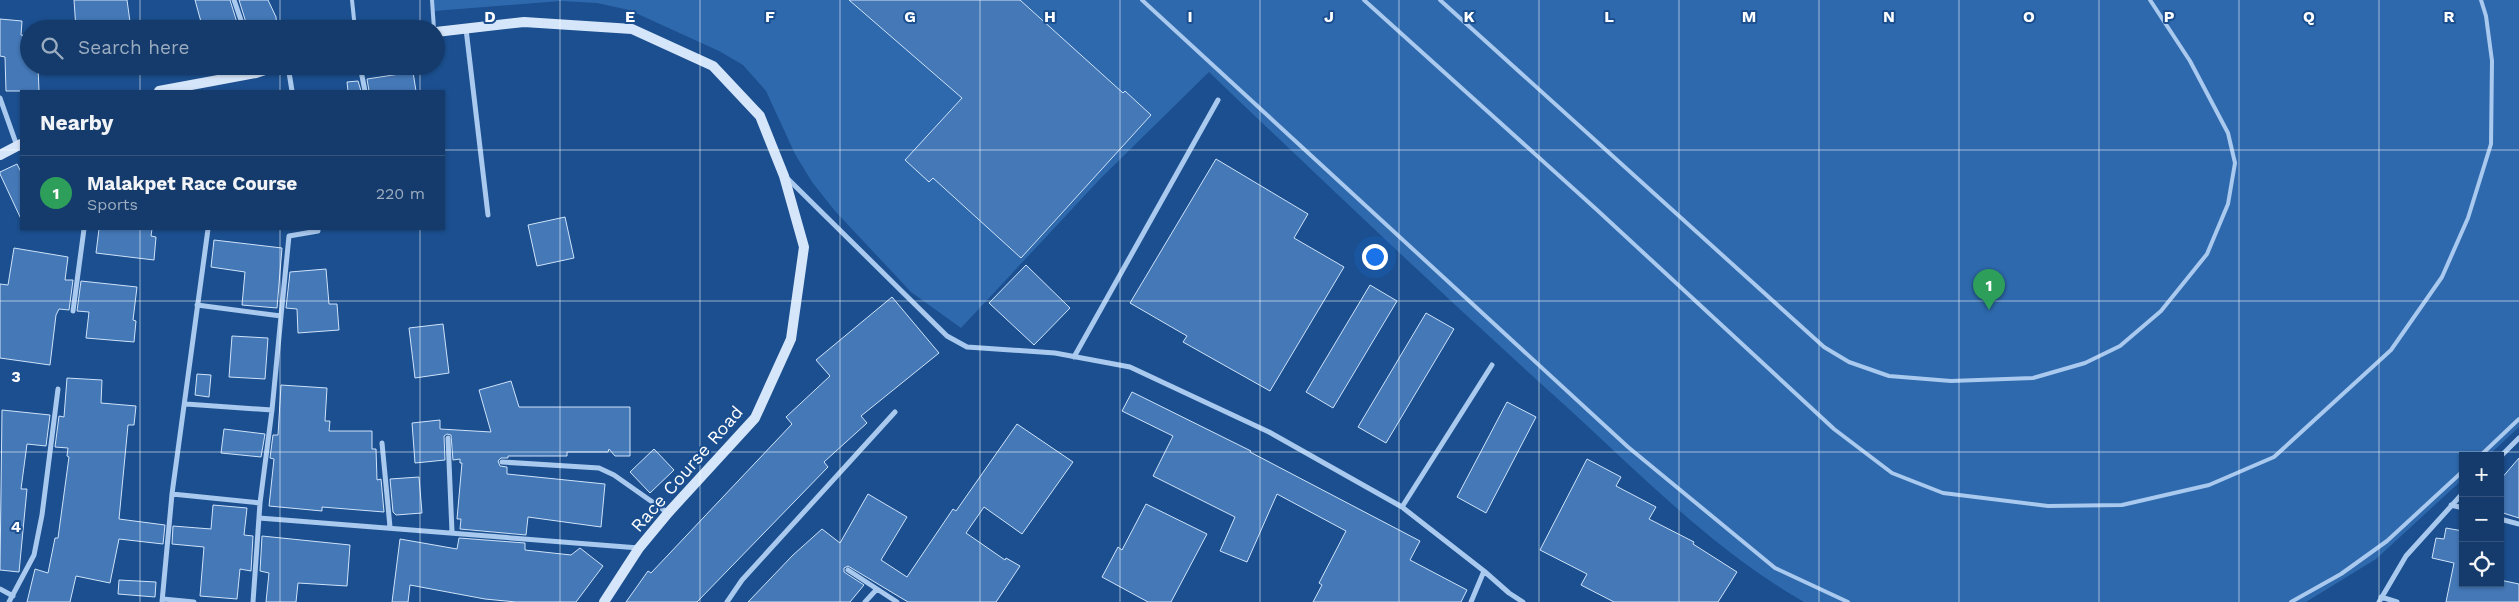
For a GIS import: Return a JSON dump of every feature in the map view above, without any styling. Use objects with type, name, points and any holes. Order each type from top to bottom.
[{"type":"street","points":[[234,0],[241,20]]},
{"type":"street","name":"Race Course Road","points":[[445,29],[524,22],[632,29],[713,66],[760,116],[784,176],[804,247],[791,339],[755,418],[668,513],[640,548],[604,602]]},
{"type":"street","points":[[466,28],[488,215]]},
{"type":"street","points":[[164,90],[232,75]]},
{"type":"street","points":[[289,75],[292,90]]},
{"type":"street","points":[[362,75],[365,90]]},
{"type":"street","points":[[0,98],[19,145],[0,155]]},
{"type":"street","points":[[1074,357],[1218,100]]},
{"type":"street","points":[[784,176],[947,336],[967,347],[1055,353],[1130,368],[1269,432],[1402,507],[1509,593],[1523,602]]},
{"type":"street","points":[[73,310],[84,230]]},
{"type":"street","points":[[194,602],[162,600],[172,494],[186,404],[208,230]]},
{"type":"street","points":[[253,602],[260,503],[272,410],[289,236],[318,230]]},
{"type":"street","points":[[197,305],[281,316]]},
{"type":"street","points":[[1402,507],[1492,365]]},
{"type":"street","points":[[10,602],[34,555],[42,515],[58,389]]},
{"type":"street","points":[[186,404],[272,410]]},
{"type":"street","points":[[728,602],[742,580],[895,412]]},
{"type":"street","points":[[448,438],[452,532]]},
{"type":"street","points":[[2504,453],[2519,438]]},
{"type":"street","points":[[382,443],[390,527]]},
{"type":"street","points":[[502,462],[599,468],[614,475],[668,513]]},
{"type":"street","points":[[172,494],[260,503]]},
{"type":"street","points":[[2397,602],[2380,600],[2406,556],[2459,497]]},
{"type":"street","points":[[2450,505],[2459,507]]},
{"type":"street","points":[[259,518],[640,548]]},
{"type":"street","points":[[2504,519],[2519,524]]},
{"type":"street","points":[[848,570],[897,602]]},
{"type":"street","points":[[1470,602],[1484,571]]},
{"type":"street","points":[[0,589],[13,596]]},
{"type":"street","points":[[865,602],[877,589]]},
{"type":"lane","points":[[352,0],[354,20]]},
{"type":"lane","points":[[432,0],[434,20]]},
{"type":"lane","points":[[1142,0],[1628,447],[1775,568],[1848,602]]},
{"type":"lane","points":[[1364,0],[1596,209],[1834,430],[1892,473],[1943,493],[2048,506],[2122,505],[2209,485],[2274,457],[2391,350],[2442,277],[2468,218],[2491,144],[2492,62],[2482,0]]},
{"type":"lane","points":[[1440,0],[1824,347],[1849,362],[1888,376],[1951,381],[2033,378],[2085,363],[2120,346],[2161,310],[2206,254],[2228,204],[2235,163],[2228,134],[2190,61],[2150,0]]},
{"type":"lane","points":[[2484,452],[2519,419]]},
{"type":"lane","points":[[2291,602],[2341,574],[2387,541],[2459,475]]},
{"type":"shaded area","points":[[433,0],[2519,0],[2519,427],[2492,452],[2459,452],[2459,483],[2376,559],[2306,602],[1804,602],[1741,560],[1681,512],[1433,284],[1209,72],[1101,178],[961,328],[911,292],[835,211],[812,182],[795,154],[766,91],[743,65],[719,51],[629,10],[597,3],[560,1],[434,11]]},
{"type":"building","points":[[74,0],[127,0],[130,20],[75,20]]},
{"type":"building","points":[[195,0],[230,0],[236,20],[201,20]]},
{"type":"building","points":[[239,0],[268,0],[276,20],[245,20]]},
{"type":"building","points":[[849,0],[1020,0],[1123,93],[1125,91],[1151,115],[1021,258],[933,178],[929,182],[905,160],[962,98]]},
{"type":"building","points":[[0,19],[20,21],[20,75],[38,75],[39,90],[6,91],[5,57],[0,56]]},
{"type":"building","points":[[393,75],[413,75],[416,90],[369,90],[367,79]]},
{"type":"building","points":[[358,81],[361,90],[348,90],[347,82]]},
{"type":"building","points":[[1216,159],[1308,214],[1294,238],[1344,267],[1270,391],[1183,342],[1187,336],[1130,303]]},
{"type":"building","points":[[17,164],[20,170],[20,217],[0,174],[0,172]]},
{"type":"building","points":[[565,217],[574,258],[537,266],[528,225]]},
{"type":"building","points":[[99,230],[152,230],[151,236],[156,237],[154,260],[96,253]]},
{"type":"building","points":[[214,240],[282,248],[277,308],[242,305],[245,272],[211,267]]},
{"type":"building","points":[[14,248],[68,257],[65,280],[73,280],[69,310],[59,309],[56,315],[50,365],[0,358],[0,284],[8,285]]},
{"type":"building","points":[[1026,265],[1070,308],[1034,345],[989,303]]},
{"type":"building","points":[[326,269],[329,304],[337,304],[339,330],[298,333],[297,309],[286,308],[290,272]]},
{"type":"building","points":[[81,281],[137,287],[133,320],[136,321],[134,342],[86,338],[89,312],[77,311]]},
{"type":"building","points":[[1370,285],[1397,301],[1333,408],[1306,392]]},
{"type":"building","points":[[892,297],[939,353],[861,416],[867,423],[824,462],[828,467],[697,602],[626,602],[648,571],[651,573],[792,424],[786,417],[830,376],[816,360]]},
{"type":"building","points":[[1426,313],[1454,329],[1386,443],[1358,427]]},
{"type":"building","points":[[443,324],[449,373],[415,378],[409,328]]},
{"type":"building","points":[[232,336],[268,338],[265,379],[229,377]]},
{"type":"building","points":[[197,374],[211,375],[209,397],[195,395]]},
{"type":"building","points":[[67,378],[102,380],[101,403],[136,406],[134,425],[128,425],[119,519],[165,525],[163,544],[119,539],[110,583],[76,576],[70,602],[27,602],[35,569],[48,573],[55,538],[58,538],[69,457],[67,456],[68,448],[55,447],[59,416],[64,417]]},
{"type":"building","points":[[511,381],[519,407],[630,407],[630,456],[615,456],[609,449],[608,452],[567,452],[567,456],[508,456],[508,458],[501,458],[498,461],[500,466],[507,467],[507,474],[605,484],[601,527],[528,517],[526,535],[460,529],[461,519],[457,519],[462,463],[460,463],[460,459],[453,460],[451,435],[447,434],[444,436],[445,460],[415,463],[412,423],[440,420],[440,429],[491,432],[479,390]]},
{"type":"building","points":[[281,385],[327,388],[325,421],[330,421],[329,431],[372,431],[372,449],[376,449],[377,480],[381,479],[384,512],[322,507],[322,511],[269,506],[274,459],[270,458],[273,435],[278,435]]},
{"type":"building","points":[[1132,392],[1251,451],[1420,541],[1410,560],[1467,590],[1461,602],[1313,602],[1322,585],[1319,583],[1346,531],[1277,494],[1247,562],[1220,551],[1235,517],[1153,476],[1173,436],[1122,411]]},
{"type":"building","points":[[1507,402],[1536,417],[1486,513],[1457,497]]},
{"type":"building","points":[[2,410],[50,415],[46,446],[27,444],[21,489],[27,489],[19,572],[0,570]]},
{"type":"building","points":[[1017,424],[1073,462],[1022,534],[984,507],[966,533],[1005,560],[1006,558],[1020,566],[996,602],[908,602],[848,566],[844,568],[844,572],[864,585],[850,602],[748,602],[793,555],[822,529],[840,543],[868,494],[907,517],[881,560],[907,577],[953,509],[956,511]]},
{"type":"building","points":[[224,429],[265,434],[261,457],[221,453]]},
{"type":"building","points":[[654,449],[674,470],[650,493],[630,472]]},
{"type":"building","points":[[2519,458],[2519,518],[2504,513],[2504,475]]},
{"type":"building","points":[[1587,459],[1621,477],[1616,486],[1656,507],[1649,519],[1694,542],[1693,544],[1737,572],[1718,602],[1614,602],[1581,585],[1587,574],[1540,550]]},
{"type":"building","points":[[419,477],[422,513],[396,515],[393,512],[390,479]]},
{"type":"building","points":[[1146,504],[1207,534],[1171,602],[1148,602],[1102,577],[1118,547],[1122,550]]},
{"type":"building","points":[[213,505],[247,508],[244,535],[253,536],[251,571],[240,569],[237,599],[200,596],[204,547],[172,544],[173,526],[211,529]]},
{"type":"building","points":[[2446,528],[2459,530],[2459,587],[2504,587],[2504,581],[2519,584],[2519,602],[2446,602],[2454,563],[2432,558],[2436,538],[2444,539]]},
{"type":"building","points":[[262,536],[350,545],[347,586],[298,583],[296,602],[266,602],[269,573],[260,571]]},
{"type":"building","points":[[459,538],[525,543],[525,550],[571,555],[580,548],[603,566],[576,602],[516,602],[485,599],[410,585],[408,602],[392,602],[400,539],[457,549]]},
{"type":"building","points":[[119,580],[156,582],[155,597],[118,594]]},
{"type":"place","name":"Malakpet Race Course","points":[[1989,310]]}]
